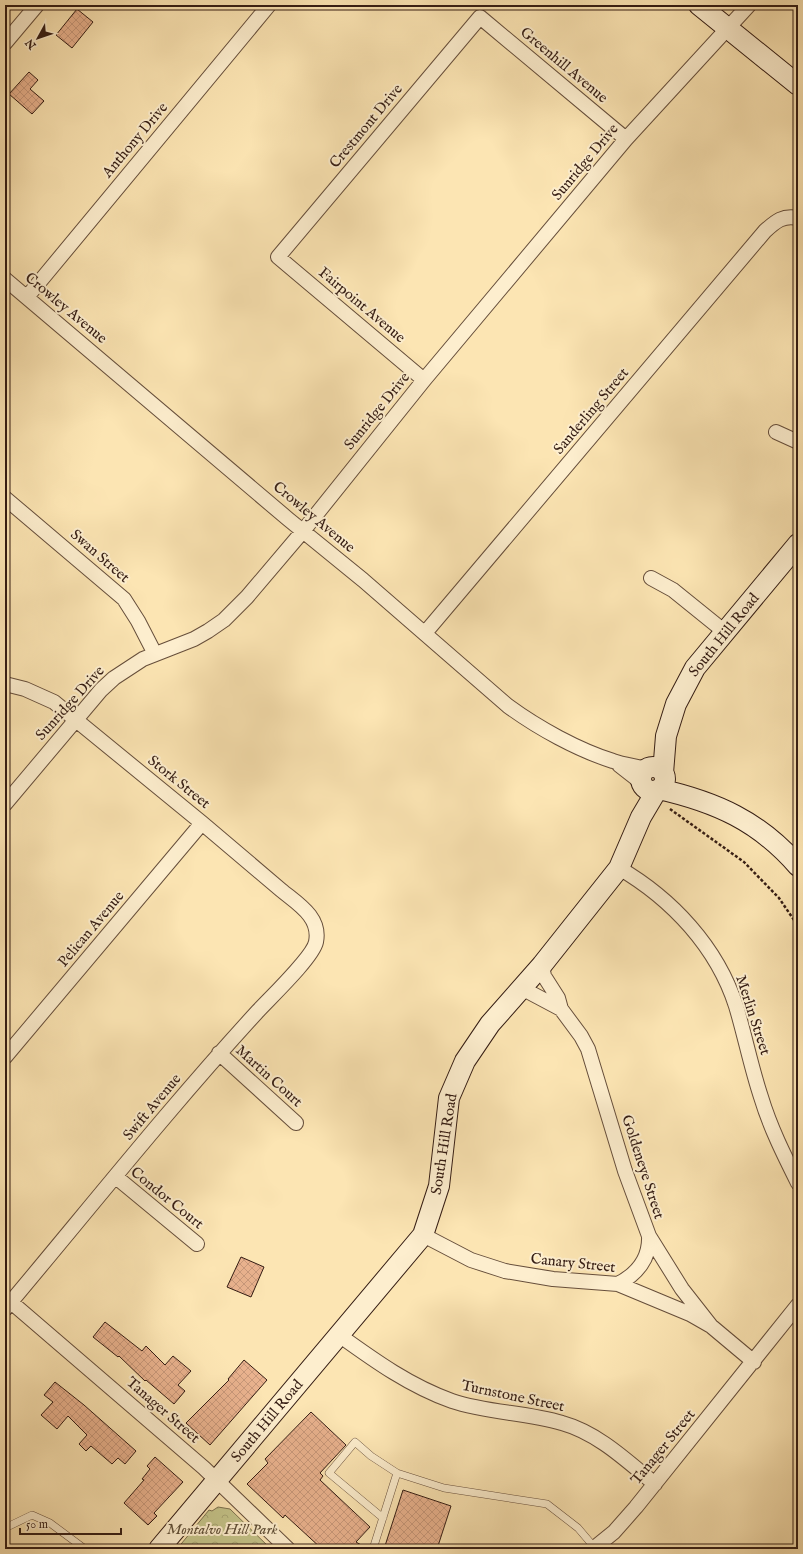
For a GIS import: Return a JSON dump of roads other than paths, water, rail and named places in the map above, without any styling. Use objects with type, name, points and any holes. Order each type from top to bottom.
[{"type":"street","points":[[5,43],[37,5]]},
{"type":"street","name":"Anthony Drive","points":[[27,297],[269,5]]},
{"type":"street","points":[[699,5],[798,85]]},
{"type":"street","name":"Sunridge Drive","points":[[5,804],[76,720],[114,678],[154,654],[194,639],[224,620],[247,596],[303,531],[424,380],[626,139],[727,28],[750,5]]},
{"type":"street","name":"Greenhill Avenue","points":[[480,17],[626,139]]},
{"type":"street","name":"Crestmont Drive","points":[[278,257],[480,17]]},
{"type":"street","name":"Sanderling Street","points":[[425,633],[765,231],[779,219],[792,217]]},
{"type":"street","name":"Fairpoint Avenue","points":[[278,257],[424,380]]},
{"type":"street","name":"Crowley Avenue","points":[[5,279],[425,633],[508,706],[530,722],[555,736],[613,761],[654,782]]},
{"type":"street","points":[[776,432],[798,442]]},
{"type":"street","name":"Swan Street","points":[[5,498],[124,599],[138,621],[154,654]]},
{"type":"street","name":"South Hill Road","points":[[159,1549],[422,1235],[439,1186],[446,1113],[454,1084],[465,1061],[486,1029],[542,965],[619,868],[654,782],[666,736],[684,686],[695,668],[798,544]]},
{"type":"street","points":[[651,578],[673,590],[724,632]]},
{"type":"street","name":"Stork Street","points":[[5,684],[39,694],[54,702],[301,905],[308,912],[316,927]]},
{"type":"street","points":[[654,782],[726,810],[745,820],[784,849],[798,866]]},
{"type":"street","name":"Pelican Avenue","points":[[5,1057],[202,823]]},
{"type":"street","name":"Merlin Street","points":[[619,868],[657,894],[676,912],[698,935],[713,958],[726,981],[736,1006],[761,1099],[779,1145],[798,1183]]},
{"type":"street","name":"Swift Avenue","points":[[8,1305],[219,1053],[287,979],[308,959],[316,943],[316,927]]},
{"type":"street","name":"Goldeneye Street","points":[[542,965],[544,976],[558,998],[561,1009],[581,1036],[588,1049],[625,1171],[648,1236],[682,1289],[711,1326]]},
{"type":"street","name":"Goldeneye Street","points":[[520,990],[529,992],[561,1009]]},
{"type":"street","name":"Martin Court","points":[[219,1053],[296,1123]]},
{"type":"street","name":"Condor Court","points":[[116,1177],[197,1244]]},
{"type":"street","name":"Canary Street","points":[[422,1235],[471,1260],[505,1271],[553,1279],[618,1284],[690,1314],[711,1326],[754,1362]]},
{"type":"street","points":[[618,1284],[632,1276],[647,1254],[648,1236]]},
{"type":"street","name":"Tanager Street","points":[[8,1305],[157,1426],[288,1549]]},
{"type":"street","points":[[754,1362],[798,1305]]},
{"type":"street","name":"Turnstone Street","points":[[339,1335],[398,1376],[423,1389],[452,1401],[482,1409],[562,1423],[585,1432],[607,1445],[655,1484]]},
{"type":"street","name":"Tanager Street","points":[[594,1548],[614,1532],[754,1362]]},
{"type":"lane","points":[[383,1518],[329,1473],[355,1442],[382,1464],[397,1473],[444,1488],[547,1504],[578,1528],[594,1548]]},
{"type":"lane","points":[[373,1549],[397,1473]]},
{"type":"lane","points":[[5,1528],[32,1515],[50,1523],[85,1549]]},
{"type":"park label","name":"Montalvo Hill Park","points":[[222,1529]]}]
